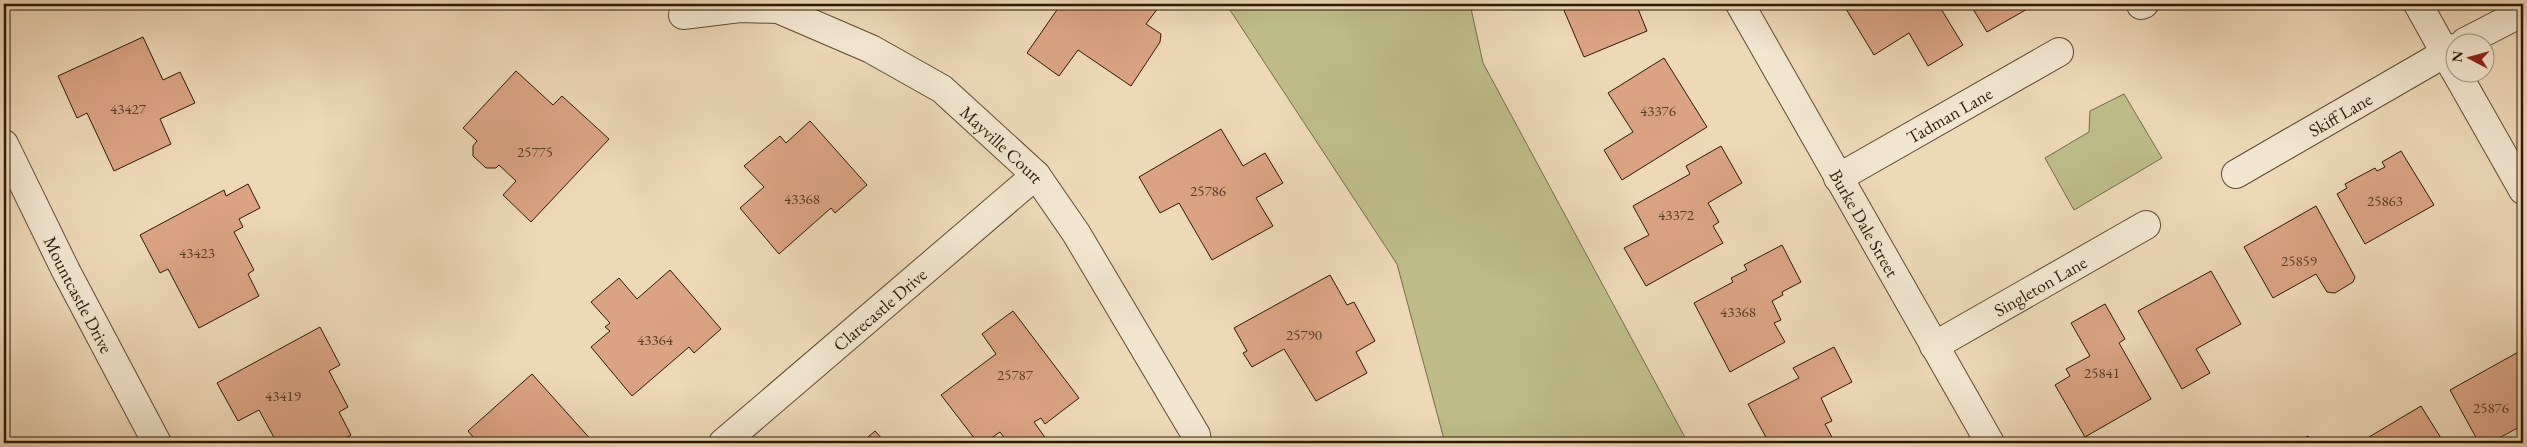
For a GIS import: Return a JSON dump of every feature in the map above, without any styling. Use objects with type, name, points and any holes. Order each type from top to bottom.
[{"type":"street","name":"Burke Dale Street","points":[[1740,4],[1990,443]]},
{"type":"street","points":[[2418,4],[2444,41]]},
{"type":"street","name":"Mayville Court","points":[[683,15],[740,8],[778,9],[871,49],[942,89],[1036,175],[1076,233],[1196,435],[1197,443]]},
{"type":"street","name":"Skiff Lane","points":[[2493,32],[2523,12]]},
{"type":"street","name":"Tadman Lane","points":[[1838,178],[2060,52]]},
{"type":"street","name":"Skiff Lane","points":[[2236,174],[2444,63]]},
{"type":"street","points":[[2468,82],[2523,190]]},
{"type":"street","name":"Mountcastle Drive","points":[[4,144],[66,270],[157,443]]},
{"type":"street","name":"Clarecastle Drive","points":[[723,443],[1036,175]]},
{"type":"street","name":"Singleton Lane","points":[[1934,346],[2146,225]]},
{"type":"shaded area","points":[[1226,4],[1470,4],[1483,63],[1688,443],[1445,443],[1397,264]]},
{"type":"shaded area","points":[[2124,94],[2162,158],[2074,210],[2045,158],[2089,132],[2090,111]]},
{"type":"building","points":[[1061,4],[1161,4],[1146,24],[1161,34],[1160,42],[1131,86],[1078,50],[1059,76],[1027,53]]},
{"type":"building","points":[[1565,4],[1636,4],[1647,31],[1584,57],[1563,8],[1567,7]]},
{"type":"building","points":[[1843,4],[1938,4],[1963,45],[1928,66],[1909,33],[1874,55]]},
{"type":"building","points":[[1970,4],[2036,4],[1987,32]]},
{"type":"building","points":[[143,37],[163,80],[180,72],[195,103],[160,119],[171,144],[114,171],[87,113],[77,118],[58,76]]},
{"type":"building","points":[[1664,58],[1707,127],[1622,180],[1604,150],[1633,132],[1608,93]]},
{"type":"building","points":[[516,71],[553,105],[562,96],[609,139],[531,222],[503,195],[516,181],[499,165],[496,168],[486,168],[473,156],[473,146],[477,141],[463,128]]},
{"type":"building","points":[[810,121],[867,185],[835,213],[831,208],[779,254],[740,208],[764,187],[744,166],[780,136],[786,143]]},
{"type":"building","points":[[1221,129],[1243,166],[1265,153],[1283,183],[1256,198],[1273,226],[1212,260],[1179,203],[1160,213],[1139,177]]},
{"type":"building","points":[[1721,146],[1742,183],[1708,203],[1719,222],[1713,226],[1723,243],[1646,286],[1624,248],[1649,235],[1633,206],[1690,174],[1686,166]]},
{"type":"building","points":[[2401,151],[2434,205],[2365,244],[2337,194],[2347,188],[2345,184],[2375,168],[2377,171],[2385,167],[2382,162]]},
{"type":"building","points":[[248,184],[260,208],[239,219],[243,227],[234,232],[254,270],[248,274],[259,296],[199,328],[168,269],[160,273],[140,235],[224,190],[226,196]]},
{"type":"building","points":[[2316,206],[2355,277],[2353,282],[2335,293],[2327,292],[2316,274],[2273,298],[2244,247]]},
{"type":"building","points":[[1782,245],[1801,282],[1782,292],[1783,295],[1772,301],[1781,320],[1774,323],[1785,342],[1730,372],[1694,303],[1733,282],[1731,278],[1747,270],[1744,265]]},
{"type":"building","points":[[670,270],[721,329],[694,353],[689,347],[632,396],[591,347],[610,331],[605,327],[610,323],[591,302],[619,278],[637,299]]},
{"type":"building","points":[[2211,271],[2241,324],[2196,349],[2210,373],[2182,389],[2138,311]]},
{"type":"building","points":[[1330,275],[1347,305],[1354,302],[1375,341],[1356,352],[1367,373],[1316,401],[1284,349],[1252,367],[1243,353],[1247,351],[1234,328]]},
{"type":"building","points":[[2105,304],[2125,339],[2119,343],[2151,399],[2085,437],[2055,385],[2070,376],[2066,369],[2090,356],[2071,323]]},
{"type":"building","points":[[1013,311],[1079,398],[1045,424],[1041,418],[1034,422],[1049,443],[1008,443],[1000,432],[984,443],[978,443],[941,395],[996,354],[982,334]]},
{"type":"building","points":[[320,327],[340,365],[329,371],[348,407],[339,412],[351,435],[336,443],[277,443],[259,410],[238,421],[217,383]]},
{"type":"building","points":[[1834,347],[1852,382],[1821,398],[1832,421],[1825,424],[1835,443],[1769,443],[1748,404],[1799,378],[1793,368]]},
{"type":"building","points":[[2522,350],[2523,425],[2490,443],[2479,443],[2450,390]]},
{"type":"building","points":[[532,374],[594,443],[478,443],[468,431]]},
{"type":"building","points":[[2421,406],[2444,443],[2359,443]]},
{"type":"building","points":[[875,431],[886,443],[861,443]]},
{"type":"building","points":[[2308,436],[2313,443],[2295,443]]}]
